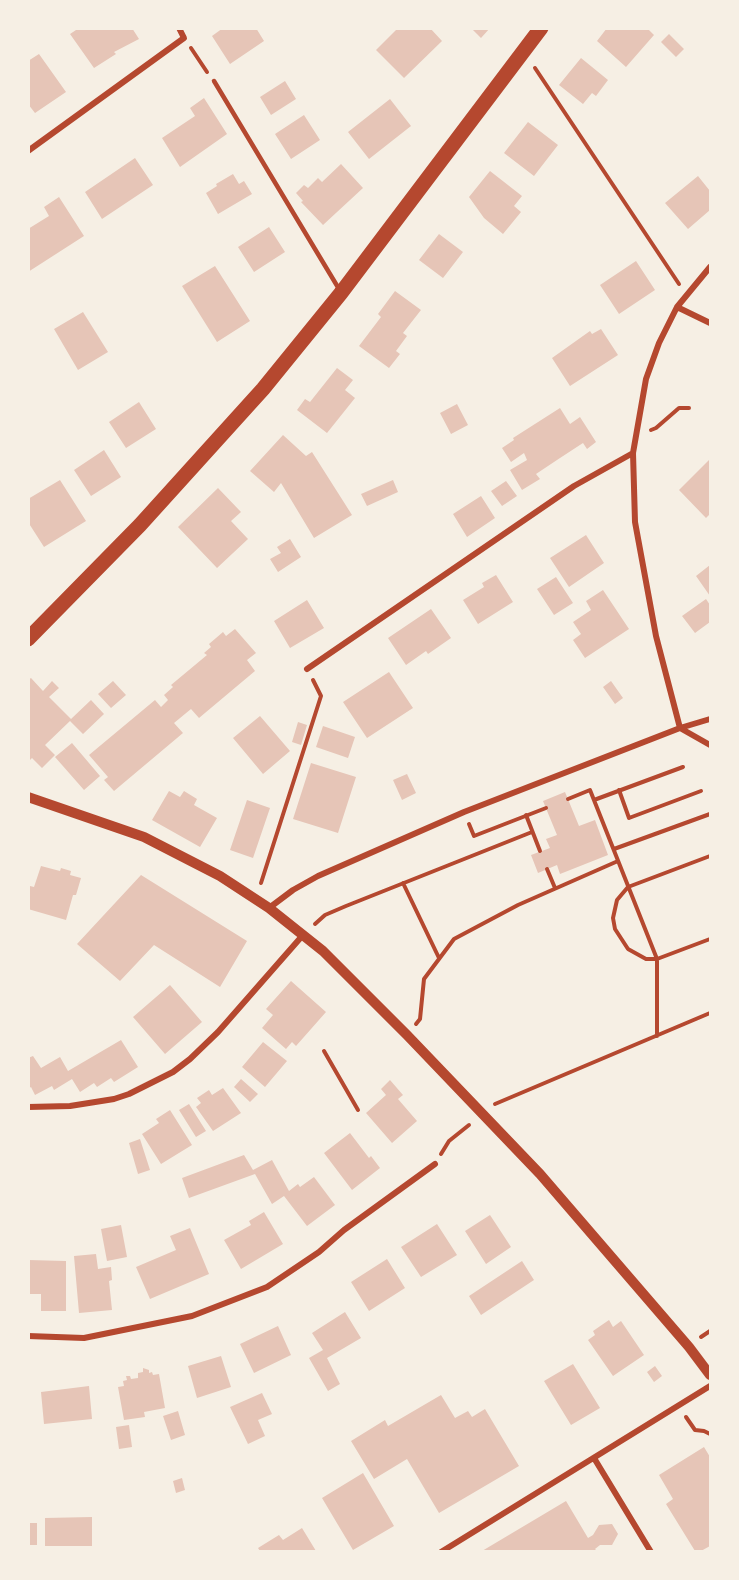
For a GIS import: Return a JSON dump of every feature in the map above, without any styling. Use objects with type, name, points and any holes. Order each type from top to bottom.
[{"type":"main road","points":[[28,639],[186,476],[263,389],[341,294],[541,28]]},
{"type":"street","points":[[28,151],[184,38],[179,28]]},
{"type":"street","points":[[711,267],[676,307],[659,343],[646,379],[633,453],[635,522],[656,636],[680,728],[711,745]]},
{"type":"street","points":[[676,307],[711,323]]},
{"type":"street","points":[[307,669],[574,486],[633,453]]},
{"type":"street","points":[[269,908],[293,890],[318,876],[464,812],[680,728],[711,719]]},
{"type":"street","points":[[28,797],[144,837],[220,876],[269,908],[323,951],[540,1174],[689,1347],[711,1376]]},
{"type":"street","points":[[28,1107],[70,1106],[114,1099],[173,1072],[218,1032],[303,935]]},
{"type":"street","points":[[28,1336],[84,1338],[192,1316],[267,1287],[319,1252],[344,1230],[435,1164]]},
{"type":"street","points":[[441,1551],[711,1386]]},
{"type":"street","points":[[594,1458],[651,1551]]},
{"type":"lane","points":[[214,81],[341,294]]},
{"type":"path","points":[[184,38],[214,81]]},
{"type":"path","points":[[523,51],[687,294]]},
{"type":"path","points":[[656,428],[679,408],[689,408]]},
{"type":"path","points":[[269,908],[261,886],[321,696],[307,669]]},
{"type":"path","points":[[594,800],[682,767]]},
{"type":"path","points":[[568,799],[590,790],[657,959],[657,1036]]},
{"type":"path","points":[[619,790],[629,818],[701,791]]},
{"type":"path","points":[[464,812],[474,836],[546,808]]},
{"type":"path","points":[[614,849],[711,814]]},
{"type":"path","points":[[526,815],[540,852]]},
{"type":"path","points":[[303,935],[325,915],[532,832]]},
{"type":"path","points":[[711,856],[628,887],[617,900],[613,918],[615,929],[628,949],[646,959],[657,959],[711,939]]},
{"type":"path","points":[[407,1035],[420,1019],[424,979],[454,939],[555,888],[618,861]]},
{"type":"path","points":[[547,869],[555,888]]},
{"type":"path","points":[[403,883],[440,958]]},
{"type":"path","points":[[435,1164],[450,1141],[472,1123],[479,1111],[711,1013]]},
{"type":"path","points":[[324,1051],[358,1110]]},
{"type":"path","points":[[679,1406],[695,1430],[711,1434]]},
{"type":"building","points":[[79,28],[132,28],[139,39],[114,52],[116,54],[94,68],[70,34]]},
{"type":"building","points":[[223,28],[256,28],[264,41],[230,64],[212,36]]},
{"type":"building","points":[[398,28],[430,28],[442,41],[404,78],[376,50]]},
{"type":"building","points":[[471,28],[490,28],[481,38]]},
{"type":"building","points":[[607,28],[647,28],[654,35],[626,67],[597,41]]},
{"type":"building","points":[[669,34],[684,49],[676,57],[661,42]]},
{"type":"building","points":[[39,54],[66,92],[35,113],[28,104],[28,61]]},
{"type":"building","points":[[581,58],[608,80],[596,96],[592,93],[583,104],[559,85]]},
{"type":"building","points":[[285,81],[296,99],[271,115],[260,97]]},
{"type":"building","points":[[204,98],[227,134],[180,167],[162,138],[195,116],[190,108]]},
{"type":"building","points":[[390,99],[411,126],[369,159],[348,132]]},
{"type":"building","points":[[304,115],[320,140],[291,159],[275,134]]},
{"type":"building","points":[[528,122],[558,145],[534,176],[504,153]]},
{"type":"building","points":[[135,158],[153,185],[102,219],[85,192]]},
{"type":"building","points":[[341,164],[363,188],[323,225],[301,202],[303,201],[296,193],[304,185],[308,188],[318,178],[322,182]]},
{"type":"building","points":[[490,171],[522,196],[514,206],[521,212],[503,234],[484,218],[469,197]]},
{"type":"building","points":[[233,174],[239,184],[244,181],[252,194],[218,214],[206,193]]},
{"type":"building","points":[[698,176],[710,191],[710,210],[688,229],[665,203]]},
{"type":"building","points":[[59,197],[84,236],[28,272],[28,229],[49,216],[44,207]]},
{"type":"building","points":[[269,227],[285,252],[254,272],[238,247]]},
{"type":"building","points":[[439,234],[463,252],[443,278],[419,260]]},
{"type":"building","points":[[636,261],[655,290],[619,314],[600,285]]},
{"type":"building","points":[[215,266],[250,321],[217,342],[182,286]]},
{"type":"building","points":[[395,291],[421,310],[403,333],[407,336],[396,351],[400,354],[389,368],[359,346],[381,317],[378,314]]},
{"type":"building","points":[[83,312],[108,352],[78,370],[54,329]]},
{"type":"building","points":[[601,329],[618,355],[570,386],[552,358],[590,331],[592,334]]},
{"type":"building","points":[[337,368],[353,380],[345,390],[355,398],[327,433],[297,410],[305,399],[310,402]]},
{"type":"building","points":[[139,402],[156,429],[126,448],[109,422]]},
{"type":"building","points":[[457,404],[468,425],[451,434],[440,413]]},
{"type":"building","points":[[560,408],[570,424],[580,417],[596,442],[587,449],[583,443],[536,474],[540,479],[522,490],[510,470],[527,460],[524,453],[511,462],[502,448],[514,440],[513,438]]},
{"type":"building","points":[[283,435],[306,456],[312,452],[352,515],[314,538],[281,483],[274,492],[250,471]]},
{"type":"building","points":[[104,450],[121,477],[91,496],[74,470]]},
{"type":"building","points":[[710,459],[710,514],[706,518],[679,490]]},
{"type":"building","points":[[60,480],[86,521],[44,547],[28,522],[28,499]]},
{"type":"building","points":[[393,480],[398,492],[367,506],[361,494]]},
{"type":"building","points":[[506,481],[517,496],[502,506],[491,491]]},
{"type":"building","points":[[218,488],[241,512],[231,521],[248,539],[217,568],[178,527]]},
{"type":"building","points":[[481,496],[495,518],[467,537],[453,514]]},
{"type":"building","points":[[586,535],[604,563],[569,587],[550,558]]},
{"type":"building","points":[[290,539],[301,557],[278,572],[270,559],[281,553],[277,547]]},
{"type":"building","points":[[710,565],[710,596],[696,576]]},
{"type":"building","points":[[496,575],[513,602],[478,624],[463,600],[484,587],[482,583]]},
{"type":"building","points":[[556,577],[573,603],[554,615],[537,589]]},
{"type":"building","points":[[603,590],[629,629],[585,658],[573,640],[581,634],[573,622],[591,610],[586,601]]},
{"type":"building","points":[[706,599],[710,605],[710,622],[695,633],[682,616]]},
{"type":"building","points":[[307,600],[324,628],[290,648],[274,621]]},
{"type":"building","points":[[431,609],[451,638],[428,654],[426,651],[406,665],[388,638]]},
{"type":"building","points":[[235,629],[256,653],[247,660],[255,671],[199,718],[191,709],[174,723],[183,733],[114,791],[104,780],[108,777],[89,755],[155,700],[161,707],[168,700],[164,695],[173,687],[171,685],[207,655],[204,653],[211,647],[209,644],[223,632],[226,636]]},
{"type":"building","points":[[389,672],[413,708],[367,738],[343,702]]},
{"type":"building","points":[[31,678],[43,691],[52,681],[59,688],[49,697],[71,719],[91,700],[104,714],[83,734],[70,721],[45,745],[55,755],[42,768],[32,758],[28,762],[28,680]]},
{"type":"building","points":[[113,681],[126,695],[111,708],[98,694]]},
{"type":"building","points":[[611,681],[623,698],[615,704],[603,687]]},
{"type":"building","points":[[260,716],[290,751],[263,774],[233,738]]},
{"type":"building","points":[[298,722],[307,725],[301,745],[292,742]]},
{"type":"building","points":[[323,726],[355,737],[348,758],[316,747]]},
{"type":"building","points":[[72,743],[100,776],[84,790],[55,757]]},
{"type":"building","points":[[311,763],[356,777],[338,833],[293,819]]},
{"type":"building","points":[[407,774],[416,793],[402,800],[393,780]]},
{"type":"building","points":[[169,791],[180,797],[184,791],[197,799],[194,805],[217,818],[200,847],[152,820]]},
{"type":"building","points":[[565,792],[579,826],[595,820],[608,855],[560,874],[557,865],[538,873],[531,855],[550,848],[546,839],[557,835],[543,801]]},
{"type":"building","points":[[247,800],[270,808],[253,858],[230,850]]},
{"type":"building","points":[[41,866],[60,871],[61,868],[71,871],[70,875],[81,878],[76,895],[73,895],[66,920],[28,909],[28,892],[30,886],[34,887]]},
{"type":"building","points":[[141,875],[247,941],[220,987],[154,945],[120,981],[77,944]]},
{"type":"building","points":[[291,981],[326,1012],[296,1046],[292,1042],[286,1049],[262,1028],[273,1015],[266,1009]]},
{"type":"building","points":[[170,985],[202,1022],[165,1054],[133,1017]]},
{"type":"building","points":[[121,1040],[138,1067],[114,1082],[111,1078],[97,1087],[94,1083],[80,1092],[72,1079],[54,1090],[52,1086],[35,1095],[31,1087],[28,1089],[28,1058],[33,1056],[41,1068],[60,1057],[68,1071]]},
{"type":"building","points":[[263,1042],[287,1061],[265,1087],[242,1067]]},
{"type":"building","points":[[241,1079],[258,1094],[250,1102],[234,1087]]},
{"type":"building","points":[[390,1080],[403,1095],[398,1099],[417,1121],[392,1143],[366,1113],[386,1095],[381,1089]]},
{"type":"building","points":[[223,1088],[241,1113],[213,1131],[196,1107],[201,1103],[197,1098],[209,1090],[212,1095]]},
{"type":"building","points":[[189,1104],[206,1131],[196,1137],[179,1110]]},
{"type":"building","points":[[170,1110],[192,1145],[161,1164],[142,1134],[159,1123],[156,1119]]},
{"type":"building","points":[[350,1133],[369,1158],[371,1156],[380,1168],[352,1190],[324,1153]]},
{"type":"building","points":[[140,1139],[150,1170],[138,1174],[129,1143]]},
{"type":"building","points":[[244,1155],[253,1170],[272,1160],[289,1191],[298,1184],[300,1187],[314,1177],[335,1205],[307,1226],[284,1196],[272,1204],[255,1174],[189,1198],[182,1178]]},
{"type":"building","points":[[264,1212],[283,1244],[241,1269],[224,1240],[251,1225],[249,1221]]},
{"type":"building","points":[[490,1215],[511,1247],[486,1264],[465,1231]]},
{"type":"building","points":[[437,1224],[457,1255],[421,1277],[401,1247]]},
{"type":"building","points":[[121,1225],[127,1257],[107,1261],[101,1229]]},
{"type":"building","points":[[190,1228],[209,1274],[150,1299],[136,1267],[176,1250],[170,1236]]},
{"type":"building","points":[[96,1254],[98,1269],[111,1267],[112,1280],[109,1281],[112,1310],[79,1313],[74,1256]]},
{"type":"building","points":[[387,1259],[405,1288],[369,1311],[351,1282]]},
{"type":"building","points":[[28,1260],[66,1261],[66,1311],[41,1311],[41,1294],[28,1294]]},
{"type":"building","points":[[522,1261],[534,1280],[481,1315],[469,1296]]},
{"type":"building","points":[[345,1312],[361,1338],[327,1358],[340,1384],[328,1391],[309,1358],[323,1350],[312,1333]]},
{"type":"building","points":[[609,1320],[613,1327],[621,1321],[644,1355],[613,1376],[588,1340],[595,1335],[593,1331]]},
{"type":"building","points":[[278,1326],[291,1355],[254,1373],[240,1344]]},
{"type":"building","points":[[221,1356],[231,1387],[197,1398],[188,1366]]},
{"type":"building","points":[[573,1364],[600,1408],[571,1425],[544,1381]]},
{"type":"building","points":[[655,1366],[662,1376],[654,1382],[647,1372]]},
{"type":"building","points":[[143,1368],[149,1370],[149,1373],[152,1372],[153,1375],[159,1374],[165,1408],[144,1412],[145,1417],[124,1420],[118,1387],[124,1386],[123,1381],[127,1380],[126,1376],[130,1376],[131,1379],[138,1378],[138,1373],[143,1372]]},
{"type":"building","points":[[89,1386],[92,1419],[44,1424],[41,1392]]},
{"type":"building","points":[[262,1393],[272,1414],[258,1420],[265,1436],[248,1444],[230,1407]]},
{"type":"building","points":[[441,1395],[455,1418],[468,1411],[472,1417],[485,1409],[519,1466],[439,1513],[407,1459],[374,1479],[351,1441],[385,1420],[388,1426]]},
{"type":"building","points":[[178,1411],[185,1435],[171,1440],[163,1416]]},
{"type":"building","points":[[129,1425],[132,1447],[119,1449],[116,1427]]},
{"type":"building","points":[[704,1447],[710,1457],[710,1546],[701,1551],[695,1551],[666,1504],[673,1499],[659,1475]]},
{"type":"building","points":[[363,1473],[394,1526],[353,1550],[322,1498]]},
{"type":"building","points":[[182,1478],[185,1490],[176,1493],[173,1481]]},
{"type":"building","points":[[566,1501],[588,1538],[593,1535],[599,1525],[612,1524],[618,1534],[612,1545],[600,1545],[595,1549],[597,1551],[482,1551]]},
{"type":"building","points":[[92,1517],[92,1546],[45,1546],[45,1518]]},
{"type":"building","points":[[28,1523],[37,1523],[37,1545],[28,1545]]},
{"type":"building","points":[[302,1528],[316,1551],[260,1551],[258,1548],[279,1535],[283,1540]]}]
